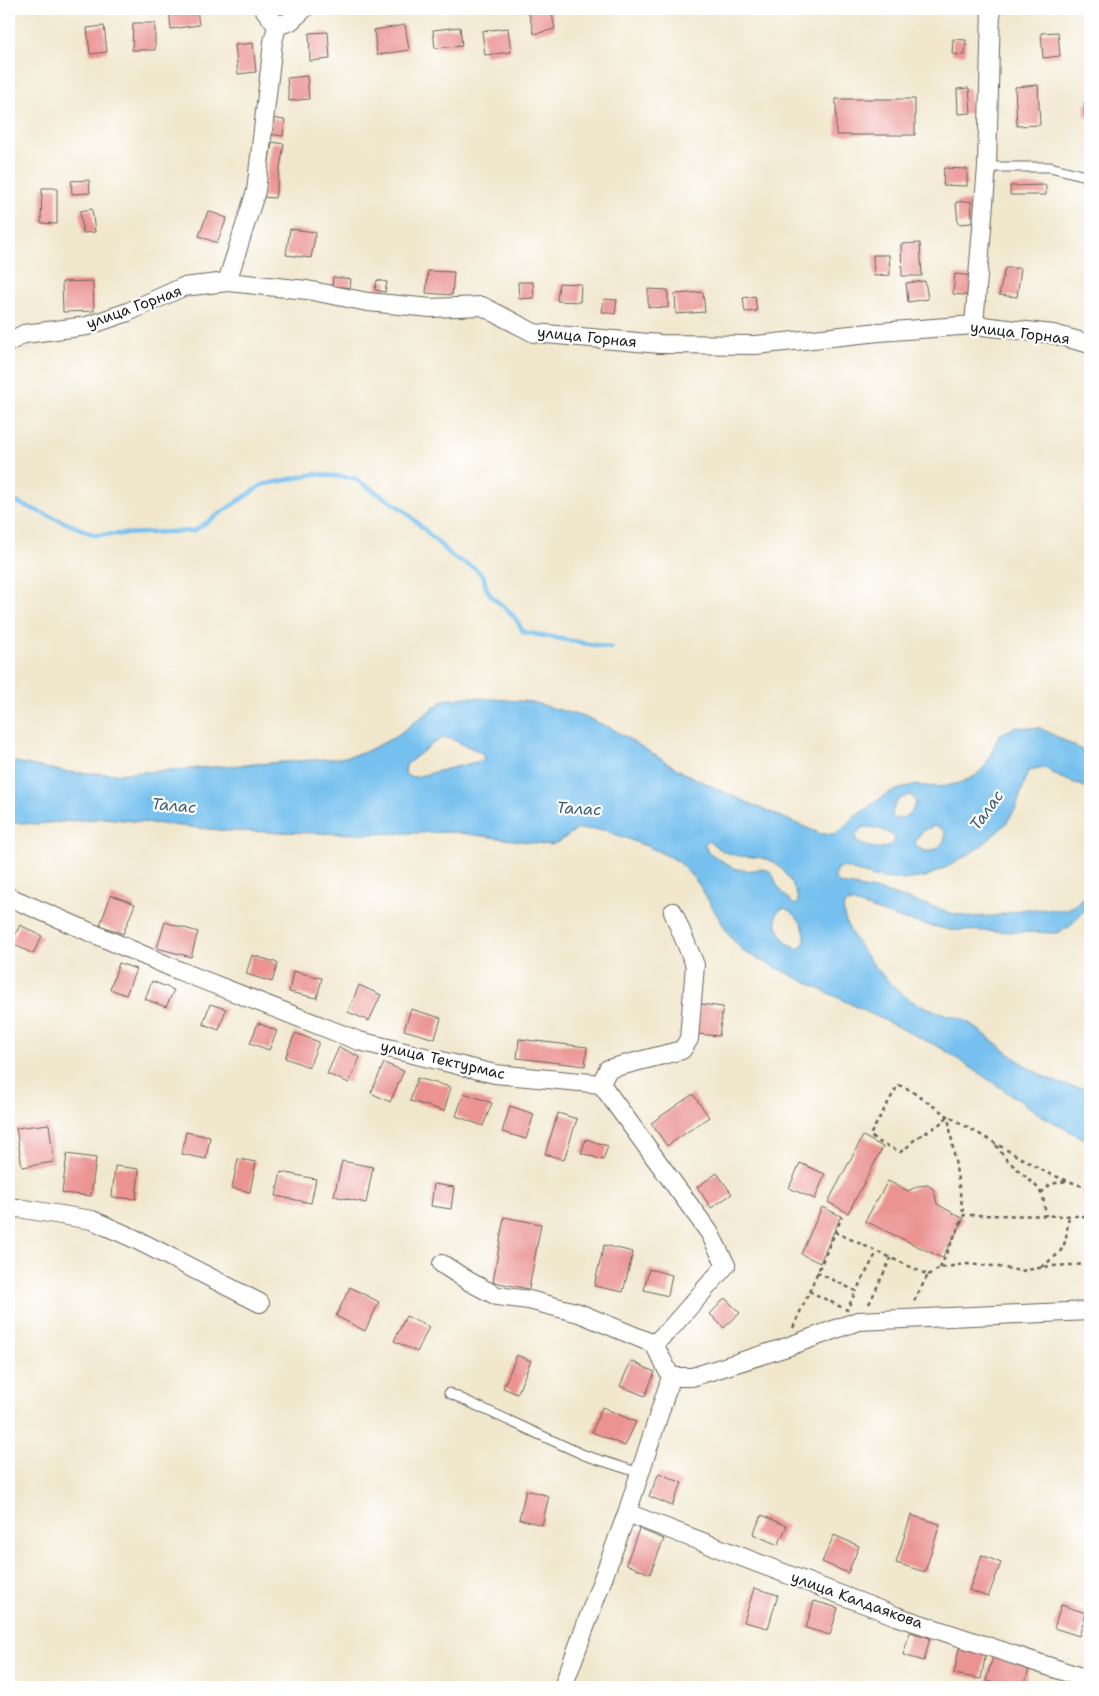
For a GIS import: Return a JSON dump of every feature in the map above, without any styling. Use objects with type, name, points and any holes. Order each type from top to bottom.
[{"type":"street","points":[[264,9],[277,26]]},
{"type":"street","points":[[277,26],[291,21],[304,9]]},
{"type":"street","points":[[974,325],[987,167],[991,9]]},
{"type":"street","points":[[228,282],[256,191],[273,42],[277,26]]},
{"type":"street","name":"улица Горная","points":[[9,342],[24,334],[87,326],[128,312],[183,288],[228,282],[307,290],[368,302],[431,308],[482,306],[534,333],[660,344],[756,345],[879,332],[974,325],[1053,334],[1090,344]]},
{"type":"street","name":"улица Тектурмас","points":[[9,897],[180,971],[359,1041],[495,1074],[601,1084]]},
{"type":"street","points":[[654,1344],[670,1329],[726,1265],[709,1232],[601,1084],[608,1069],[682,1050],[689,1039],[696,964],[673,912]]},
{"type":"street","points":[[9,1209],[18,1208],[92,1220],[133,1238],[260,1303]]},
{"type":"street","points":[[442,1264],[497,1296],[529,1300],[579,1312],[654,1344],[671,1377],[627,1513],[563,1687]]},
{"type":"street","points":[[671,1377],[692,1378],[784,1348],[858,1321],[1090,1311]]},
{"type":"street","name":"улица Калдаякова","points":[[627,1513],[896,1616],[1090,1680]]},
{"type":"lane","points":[[987,167],[1050,167],[1090,177]]},
{"type":"lane","points":[[449,1393],[584,1456],[640,1472]]},
{"type":"path","points":[[948,1116],[938,1126],[917,1138],[904,1151],[900,1152],[870,1135],[898,1085],[905,1087],[948,1116],[1047,1173],[1090,1188]]},
{"type":"path","points":[[948,1116],[963,1212]]},
{"type":"path","points":[[995,1144],[1004,1157],[1038,1188],[1041,1193],[1046,1216]]},
{"type":"path","points":[[1041,1193],[1050,1184],[1068,1181]]},
{"type":"path","points":[[940,1268],[964,1215],[1090,1216]]},
{"type":"path","points":[[1040,1268],[1060,1254],[1065,1246],[1069,1216]]},
{"type":"path","points":[[784,1348],[842,1217]]},
{"type":"path","points":[[835,1232],[928,1275]]},
{"type":"path","points":[[847,1310],[877,1252]]},
{"type":"path","points":[[867,1308],[891,1258]]},
{"type":"path","points":[[904,1319],[928,1275],[940,1268],[965,1264],[1021,1271],[1090,1264]]},
{"type":"path","points":[[818,1272],[856,1291]]},
{"type":"path","points":[[809,1291],[855,1313]]},
{"type":"water","name":"Талас","points":[[467,697],[532,702],[584,717],[611,728],[684,773],[821,834],[833,834],[843,829],[852,819],[888,793],[912,785],[938,787],[960,783],[975,776],[986,765],[999,735],[1015,727],[1040,728],[1090,754],[1090,789],[1059,777],[1045,768],[1037,768],[1028,772],[1016,808],[1005,825],[980,847],[953,864],[925,877],[903,880],[874,877],[844,867],[838,868],[835,873],[835,880],[841,884],[881,891],[950,913],[970,917],[994,916],[1026,909],[1065,910],[1074,906],[1090,890],[1090,904],[1069,927],[1057,933],[950,930],[905,920],[849,902],[844,905],[844,916],[857,943],[868,958],[903,995],[920,1005],[966,1021],[1024,1065],[1055,1082],[1072,1087],[1090,1088],[1090,1139],[1080,1137],[1044,1117],[943,1049],[744,952],[729,935],[698,883],[678,861],[649,847],[604,830],[578,829],[551,845],[453,832],[363,834],[229,831],[104,818],[37,824],[9,822],[9,761],[66,772],[115,774],[340,758],[363,753],[395,737],[444,700]],"holes":[[[443,738],[449,738],[480,752],[484,759],[415,777],[408,776],[405,773],[406,765],[432,744]],[[911,795],[916,801],[915,805],[906,816],[895,819],[892,816],[893,808],[903,797]],[[934,826],[942,829],[945,834],[944,840],[935,849],[928,851],[921,849],[915,843],[922,832]],[[870,827],[885,831],[895,838],[889,846],[878,848],[860,844],[856,841],[856,835],[860,829]],[[709,841],[725,852],[761,858],[776,864],[783,870],[793,886],[797,894],[798,903],[794,905],[777,885],[773,875],[768,870],[747,871],[733,868],[708,852],[704,844]],[[783,908],[789,910],[799,920],[805,932],[805,939],[798,949],[788,943],[781,935],[776,913]]]},
{"type":"building","points":[[169,9],[197,9],[199,25],[171,29]]},
{"type":"building","points":[[551,9],[555,29],[534,34],[528,10]]},
{"type":"building","points":[[133,23],[155,23],[155,50],[132,50]]},
{"type":"building","points":[[405,25],[409,50],[377,55],[374,30]]},
{"type":"building","points":[[104,26],[107,52],[90,54],[87,28]]},
{"type":"building","points":[[460,27],[462,46],[435,48],[433,30]]},
{"type":"building","points":[[508,28],[511,52],[485,55],[482,31]]},
{"type":"building","points":[[328,32],[330,59],[310,61],[309,33]]},
{"type":"building","points":[[1058,32],[1060,56],[1043,58],[1041,33]]},
{"type":"building","points":[[953,39],[966,40],[965,55],[952,54]]},
{"type":"building","points":[[253,43],[256,72],[238,74],[235,45]]},
{"type":"building","points":[[307,76],[309,99],[289,101],[287,78]]},
{"type":"building","points":[[1038,85],[1040,125],[1017,126],[1015,87]]},
{"type":"building","points":[[969,88],[971,113],[958,114],[957,89]]},
{"type":"building","points":[[836,99],[915,99],[915,135],[836,135]]},
{"type":"building","points":[[1084,104],[1090,104],[1090,117],[1085,117]]},
{"type":"building","points":[[271,118],[285,120],[283,136],[269,134]]},
{"type":"building","points":[[272,142],[284,144],[275,198],[263,197]]},
{"type":"building","points":[[944,168],[967,169],[967,186],[943,185]]},
{"type":"building","points":[[89,180],[90,193],[72,194],[71,181]]},
{"type":"building","points":[[1046,185],[1046,195],[1010,195],[1010,186]]},
{"type":"building","points":[[42,188],[57,188],[57,224],[41,223]]},
{"type":"building","points":[[971,201],[972,223],[958,224],[956,202]]},
{"type":"building","points":[[92,209],[95,232],[83,233],[80,211]]},
{"type":"building","points":[[208,211],[227,218],[217,243],[199,236]]},
{"type":"building","points":[[290,229],[316,232],[311,258],[286,255]]},
{"type":"building","points":[[920,243],[922,276],[902,276],[901,244]]},
{"type":"building","points":[[873,255],[889,255],[890,275],[874,276]]},
{"type":"building","points":[[1005,268],[1021,268],[1017,297],[999,295]]},
{"type":"building","points":[[428,271],[454,272],[452,295],[426,293]]},
{"type":"building","points":[[955,274],[974,276],[972,296],[953,294]]},
{"type":"building","points":[[333,277],[351,279],[350,288],[332,286]]},
{"type":"building","points":[[377,280],[387,282],[385,292],[375,290]]},
{"type":"building","points":[[93,281],[94,311],[63,312],[62,282]]},
{"type":"building","points":[[925,281],[928,299],[908,302],[906,283]]},
{"type":"building","points":[[518,282],[533,282],[534,298],[519,299]]},
{"type":"building","points":[[559,283],[581,284],[580,302],[557,301]]},
{"type":"building","points":[[648,289],[668,290],[668,308],[648,307]]},
{"type":"building","points":[[703,292],[705,312],[676,314],[675,294]]},
{"type":"building","points":[[755,296],[757,311],[745,312],[743,298]]},
{"type":"building","points":[[604,299],[617,300],[615,314],[602,312]]},
{"type":"building","points":[[111,895],[135,904],[123,934],[100,925]]},
{"type":"building","points":[[165,922],[198,932],[191,957],[157,948]]},
{"type":"building","points":[[20,925],[42,936],[33,954],[11,943]]},
{"type":"building","points":[[252,955],[278,963],[272,982],[246,974]]},
{"type":"building","points":[[119,963],[136,969],[126,995],[110,989]]},
{"type":"building","points":[[293,971],[322,978],[317,998],[289,992]]},
{"type":"building","points":[[152,981],[174,990],[166,1007],[145,999]]},
{"type":"building","points":[[359,985],[381,995],[369,1021],[348,1012]]},
{"type":"building","points":[[210,1004],[226,1009],[219,1030],[203,1024]]},
{"type":"building","points":[[701,1004],[723,1007],[719,1036],[697,1034]]},
{"type":"building","points":[[411,1009],[441,1018],[435,1039],[404,1030]]},
{"type":"building","points":[[258,1023],[277,1031],[269,1050],[250,1043]]},
{"type":"building","points":[[295,1033],[319,1042],[309,1067],[285,1058]]},
{"type":"building","points":[[519,1039],[587,1047],[585,1066],[517,1058]]},
{"type":"building","points":[[339,1047],[360,1057],[349,1083],[327,1074]]},
{"type":"building","points":[[384,1063],[404,1071],[390,1102],[371,1093]]},
{"type":"building","points":[[417,1078],[451,1087],[444,1111],[410,1101]]},
{"type":"building","points":[[464,1093],[492,1103],[483,1126],[456,1116]]},
{"type":"building","points":[[693,1094],[709,1117],[667,1146],[651,1123]]},
{"type":"building","points":[[510,1106],[534,1114],[526,1139],[502,1132]]},
{"type":"building","points":[[558,1113],[577,1119],[564,1160],[545,1154]]},
{"type":"building","points":[[49,1124],[54,1162],[22,1167],[16,1128]]},
{"type":"building","points":[[186,1132],[210,1137],[206,1159],[182,1154]]},
{"type":"building","points":[[863,1136],[883,1147],[848,1213],[828,1202]]},
{"type":"building","points":[[586,1139],[608,1146],[603,1160],[581,1153]]},
{"type":"building","points":[[67,1154],[96,1158],[91,1196],[62,1193]]},
{"type":"building","points":[[238,1159],[256,1162],[250,1192],[232,1188]]},
{"type":"building","points":[[342,1161],[373,1167],[366,1203],[334,1196]]},
{"type":"building","points":[[800,1163],[825,1174],[815,1199],[789,1188]]},
{"type":"building","points":[[115,1166],[139,1169],[136,1199],[112,1197]]},
{"type":"building","points":[[281,1172],[316,1179],[311,1203],[276,1196]]},
{"type":"building","points":[[717,1173],[732,1194],[711,1208],[697,1187]]},
{"type":"building","points":[[888,1181],[908,1191],[918,1186],[928,1185],[934,1190],[937,1204],[964,1219],[942,1258],[865,1221]]},
{"type":"building","points":[[434,1184],[454,1187],[451,1209],[431,1206]]},
{"type":"building","points":[[822,1207],[841,1216],[820,1263],[801,1254]]},
{"type":"building","points":[[504,1217],[541,1224],[529,1289],[493,1282]]},
{"type":"building","points":[[604,1245],[633,1252],[623,1292],[594,1286]]},
{"type":"building","points":[[649,1269],[672,1275],[668,1296],[644,1290]]},
{"type":"building","points":[[350,1287],[379,1302],[365,1331],[336,1316]]},
{"type":"building","points":[[725,1298],[740,1313],[724,1328],[710,1314]]},
{"type":"building","points":[[406,1316],[429,1327],[417,1352],[394,1341]]},
{"type":"building","points":[[517,1355],[531,1361],[517,1394],[503,1388]]},
{"type":"building","points":[[631,1361],[655,1372],[645,1396],[620,1386]]},
{"type":"building","points":[[602,1407],[636,1422],[625,1446],[592,1432]]},
{"type":"building","points":[[659,1473],[682,1483],[672,1506],[649,1496]]},
{"type":"building","points":[[526,1490],[549,1496],[542,1525],[519,1519]]},
{"type":"building","points":[[762,1515],[787,1526],[778,1545],[753,1534]]},
{"type":"building","points":[[911,1515],[940,1524],[925,1572],[896,1563]]},
{"type":"building","points":[[639,1529],[664,1539],[650,1574],[626,1564]]},
{"type":"building","points":[[834,1535],[859,1546],[848,1573],[822,1562]]},
{"type":"building","points":[[982,1555],[1001,1563],[988,1597],[969,1590]]},
{"type":"building","points":[[754,1588],[778,1595],[768,1628],[744,1622]]},
{"type":"building","points":[[814,1601],[838,1608],[830,1635],[806,1628]]},
{"type":"building","points":[[1061,1605],[1086,1613],[1079,1636],[1054,1628]]},
{"type":"building","points":[[910,1632],[930,1638],[924,1661],[903,1655]]},
{"type":"building","points":[[959,1648],[986,1653],[981,1679],[954,1674]]},
{"type":"building","points":[[993,1656],[1030,1665],[1024,1687],[1012,1687],[986,1681]]},
{"type":"waterway","points":[[9,499],[95,535],[194,531],[262,485],[315,474],[354,478],[404,510],[454,558],[476,569],[484,577],[485,584],[491,595],[517,621],[523,632],[611,648]]}]
